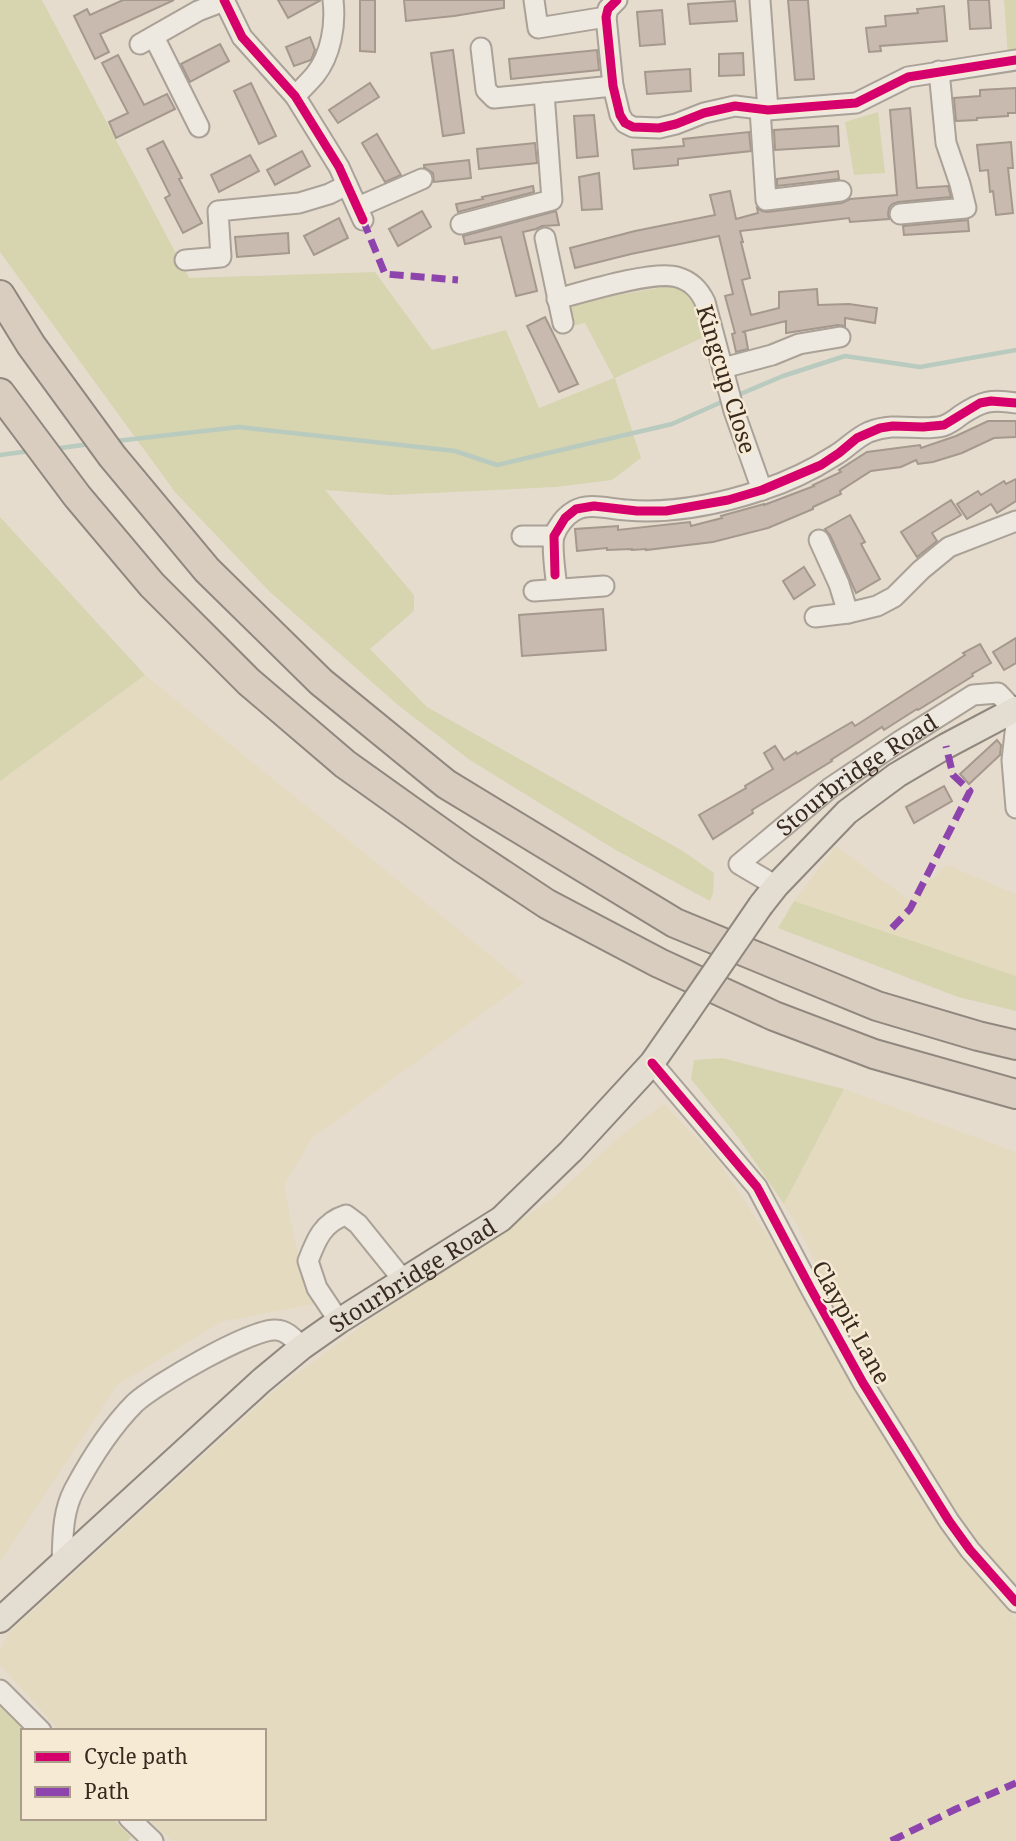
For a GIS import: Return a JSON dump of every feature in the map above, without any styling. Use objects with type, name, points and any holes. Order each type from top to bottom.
[{"type":"highway","points":[[0,295],[32,345],[112,456],[207,570],[321,682],[446,784],[675,923],[877,1006],[1016,1045]]},
{"type":"highway","points":[[0,393],[77,496],[152,585],[249,682],[345,764],[464,849],[547,904],[659,963],[774,1017],[874,1054],[1016,1094]]},
{"type":"main road","name":"Stourbridge Road","points":[[0,1620],[251,1390],[302,1347],[501,1219],[571,1151],[652,1063],[769,896],[847,812],[897,775],[946,746],[1016,717]]},
{"type":"street","points":[[295,96],[317,74],[329,49],[334,26],[333,0]]},
{"type":"street","points":[[534,0],[538,28],[606,17]]},
{"type":"street","points":[[617,0],[608,9],[606,17],[613,86],[620,115],[625,123],[633,127],[659,128],[735,106],[764,109],[856,103],[908,77],[1016,60]]},
{"type":"street","points":[[760,0],[766,200],[841,191]]},
{"type":"street","points":[[199,127],[147,40],[198,11],[224,1],[242,37],[295,96],[328,148],[360,214],[422,179]]},
{"type":"street","points":[[481,48],[486,90],[494,98],[613,86]]},
{"type":"street","points":[[900,214],[966,208],[946,143],[939,71]]},
{"type":"street","points":[[461,224],[552,200],[544,93]]},
{"type":"street","points":[[186,260],[221,257],[218,211],[299,203],[347,185]]},
{"type":"street","points":[[545,238],[563,323]]},
{"type":"street","name":"Kingcup Close","points":[[557,299],[650,276],[669,275],[697,288],[705,302],[734,411],[762,490]]},
{"type":"street","points":[[723,368],[772,355],[799,344],[840,337]]},
{"type":"street","points":[[556,582],[554,536],[565,518],[576,509],[594,506],[666,511],[728,500],[762,490],[821,465],[857,438],[880,428],[944,425],[980,403],[1016,403]]},
{"type":"street","points":[[815,617],[877,606],[894,597],[949,547],[1016,520]]},
{"type":"street","points":[[522,536],[554,536]]},
{"type":"street","points":[[819,540],[839,583],[848,613]]},
{"type":"street","points":[[534,591],[556,582],[604,586]]},
{"type":"street","name":"Stourbridge Road","points":[[769,896],[739,864],[830,788],[973,695],[998,693],[1016,717]]},
{"type":"street","points":[[1016,717],[1012,760],[1016,808]]},
{"type":"street","name":"Claypit Lane","points":[[652,1063],[757,1187],[863,1383],[970,1550],[1016,1602]]},
{"type":"street","points":[[339,1321],[317,1288],[308,1261],[318,1237],[326,1225],[336,1218],[345,1215],[358,1224],[404,1281]]},
{"type":"street","points":[[62,1563],[64,1520],[73,1492],[103,1443],[136,1402],[175,1375],[256,1335],[275,1329],[284,1331],[302,1347]]},
{"type":"street","points":[[0,1690],[39,1729]]},
{"type":"shaded area","points":[[0,0],[42,0],[189,278],[375,272],[432,350],[506,330],[539,408],[614,378],[585,323],[572,326],[570,309],[581,301],[671,286],[685,292],[693,301],[702,338],[615,378],[641,458],[612,480],[556,487],[391,495],[325,490],[414,595],[414,611],[370,649],[427,707],[683,851],[714,873],[710,901],[614,849],[470,760],[399,706],[270,592],[175,492],[0,252]]},
{"type":"shaded area","points":[[1004,0],[1016,0],[1016,56],[1008,57]]},
{"type":"shaded area","points":[[878,112],[885,173],[854,175],[845,122]]},
{"type":"shaded area","points":[[0,517],[145,675],[0,781]]},
{"type":"shaded area","points":[[145,675],[524,983],[312,1138],[284,1185],[298,1255],[319,1303],[221,1322],[117,1385],[0,1562],[0,781]]},
{"type":"shaded area","points":[[836,846],[909,900],[947,865],[1016,894],[1016,976],[794,901]]},
{"type":"shaded area","points":[[794,901],[1016,976],[1016,1011],[958,997],[778,928]]},
{"type":"shaded area","points":[[722,1058],[844,1089],[784,1204],[737,1136],[691,1079],[694,1060]]},
{"type":"shaded area","points":[[844,1089],[1016,1152],[1016,1589],[970,1537],[902,1428],[845,1326],[797,1224],[784,1205]]},
{"type":"shaded area","points":[[664,1104],[718,1161],[777,1250],[956,1551],[1000,1596],[1016,1620],[1016,1841],[172,1841],[150,1820],[266,1820],[266,1729],[58,1729],[0,1665],[0,1651],[8,1633],[276,1389],[374,1317],[553,1198],[619,1137]]},
{"type":"shaded area","points":[[0,1704],[24,1729],[21,1729],[21,1820],[114,1820],[131,1837],[128,1841],[0,1841]]},
{"type":"building","points":[[123,0],[174,0],[100,34],[109,52],[95,59],[74,16],[87,9],[90,15]]},
{"type":"building","points":[[278,0],[321,0],[288,18]]},
{"type":"building","points":[[360,0],[375,0],[375,52],[360,51]]},
{"type":"building","points":[[404,0],[504,0],[504,8],[406,21]]},
{"type":"building","points":[[788,0],[808,0],[814,79],[795,80]]},
{"type":"building","points":[[968,0],[989,0],[991,28],[970,29]]},
{"type":"building","points":[[735,1],[737,21],[690,24],[688,4]]},
{"type":"building","points":[[944,6],[947,41],[880,46],[881,51],[869,52],[866,28],[886,26],[885,16],[918,13],[917,9]]},
{"type":"building","points":[[662,10],[665,44],[640,46],[637,12]]},
{"type":"building","points":[[310,37],[315,50],[311,60],[294,66],[286,47]]},
{"type":"building","points":[[220,44],[229,61],[190,82],[181,64]]},
{"type":"building","points":[[453,50],[464,133],[443,136],[431,53]]},
{"type":"building","points":[[597,50],[599,70],[511,79],[509,59]]},
{"type":"building","points":[[743,53],[744,75],[719,76],[719,54]]},
{"type":"building","points":[[118,55],[144,105],[167,94],[175,109],[116,138],[109,122],[128,113],[102,63]]},
{"type":"building","points":[[690,69],[691,91],[647,94],[645,72]]},
{"type":"building","points":[[251,83],[276,136],[259,144],[234,91]]},
{"type":"building","points":[[370,83],[379,97],[338,123],[329,110]]},
{"type":"building","points":[[1016,88],[1016,113],[956,121],[954,98],[980,96],[980,90]]},
{"type":"building","points":[[910,108],[917,188],[948,186],[951,197],[892,204],[889,208],[889,219],[850,222],[849,218],[740,231],[750,278],[742,280],[751,315],[779,308],[779,292],[817,289],[818,305],[849,304],[877,308],[875,323],[845,318],[845,326],[786,333],[786,321],[742,332],[745,332],[748,349],[736,352],[732,334],[735,333],[725,296],[733,294],[719,236],[575,268],[570,248],[635,231],[715,215],[710,195],[730,191],[736,219],[758,213],[757,208],[767,212],[842,203],[850,199],[897,195],[890,110]]},
{"type":"building","points":[[594,115],[598,156],[577,158],[574,116]]},
{"type":"building","points":[[838,126],[839,146],[775,150],[774,130]]},
{"type":"building","points":[[749,132],[751,151],[678,159],[678,165],[634,169],[632,150],[684,146],[683,139]]},
{"type":"building","points":[[377,134],[401,175],[385,182],[362,143]]},
{"type":"building","points":[[163,141],[202,223],[183,233],[165,198],[170,195],[147,149]]},
{"type":"building","points":[[1011,142],[1013,168],[1008,168],[1013,213],[996,215],[988,170],[980,171],[977,145]]},
{"type":"building","points":[[535,143],[537,163],[479,169],[477,149]]},
{"type":"building","points":[[302,151],[310,166],[275,185],[267,170]]},
{"type":"building","points":[[250,155],[259,171],[219,192],[211,175]]},
{"type":"building","points":[[469,160],[471,178],[434,182],[433,173],[424,167],[424,165]]},
{"type":"building","points":[[838,171],[839,179],[777,186],[777,179]]},
{"type":"building","points":[[599,173],[602,209],[582,210],[579,177]]},
{"type":"building","points":[[533,186],[534,192],[458,212],[456,204]]},
{"type":"building","points":[[422,211],[431,227],[398,246],[389,229]]},
{"type":"building","points":[[556,211],[559,225],[542,226],[523,232],[537,291],[516,296],[501,237],[465,244],[463,236]]},
{"type":"building","points":[[339,218],[348,238],[314,255],[304,236]]},
{"type":"building","points":[[968,220],[969,231],[904,235],[903,226]]},
{"type":"building","points":[[288,233],[289,253],[237,257],[235,237]]},
{"type":"building","points":[[545,317],[578,384],[559,392],[527,326]]},
{"type":"building","points":[[988,421],[1016,421],[1016,437],[994,438],[962,453],[933,462],[918,464],[916,460],[901,467],[871,471],[840,491],[841,494],[768,528],[713,542],[646,550],[607,548],[577,551],[575,529],[618,526],[618,530],[690,522],[691,526],[722,518],[721,516],[764,505],[814,486],[841,472],[839,470],[867,452],[920,445],[921,448]]},
{"type":"building","points":[[1016,479],[1016,501],[997,513],[991,504],[967,519],[957,504],[978,491],[981,495],[1004,481],[1006,484]]},
{"type":"building","points":[[951,500],[961,515],[932,533],[937,541],[917,557],[901,532]]},
{"type":"building","points":[[850,515],[865,542],[861,544],[880,579],[856,593],[825,529]]},
{"type":"building","points":[[804,567],[815,585],[794,599],[783,581]]},
{"type":"building","points":[[603,609],[606,650],[522,656],[519,615]]},
{"type":"building","points":[[1016,638],[1016,663],[1004,670],[993,652]]},
{"type":"building","points":[[980,644],[991,663],[884,730],[882,727],[752,810],[753,813],[713,839],[699,815],[773,769],[764,753],[775,746],[784,760],[852,722],[855,726]]},
{"type":"building","points":[[997,740],[1001,745],[1000,755],[969,784],[960,774]]},
{"type":"building","points":[[944,786],[952,801],[914,823],[906,807]]},
{"type":"waterway","points":[[738,395],[783,376],[845,356],[920,367],[1016,350]]},
{"type":"waterway","points":[[116,441],[239,427],[455,451],[497,465],[672,424],[724,401]]},
{"type":"waterway","points":[[53,449],[90,444]]},
{"type":"waterway","points":[[0,455],[30,451]]},
{"type":"marked path","points":[[363,220],[385,274],[458,280]]},
{"type":"marked path","points":[[892,928],[910,909],[970,791],[953,775],[946,746]]},
{"type":"marked path","points":[[891,1841],[1016,1783]]},
{"type":"cycle path","points":[[224,0],[242,37],[295,96],[339,167],[363,220]]},
{"type":"cycle path","points":[[617,0],[608,9],[606,17],[613,86],[620,115],[625,123],[633,127],[659,128],[735,106],[768,110],[856,103],[908,77],[1016,60]]},
{"type":"cycle path","points":[[555,575],[554,536],[565,518],[576,509],[594,506],[666,511],[728,500],[762,490],[821,465],[857,438],[880,428],[944,425],[980,403],[1016,403]]},
{"type":"cycle path","points":[[652,1063],[757,1187],[863,1383],[949,1521],[970,1550],[1016,1602]]}]
